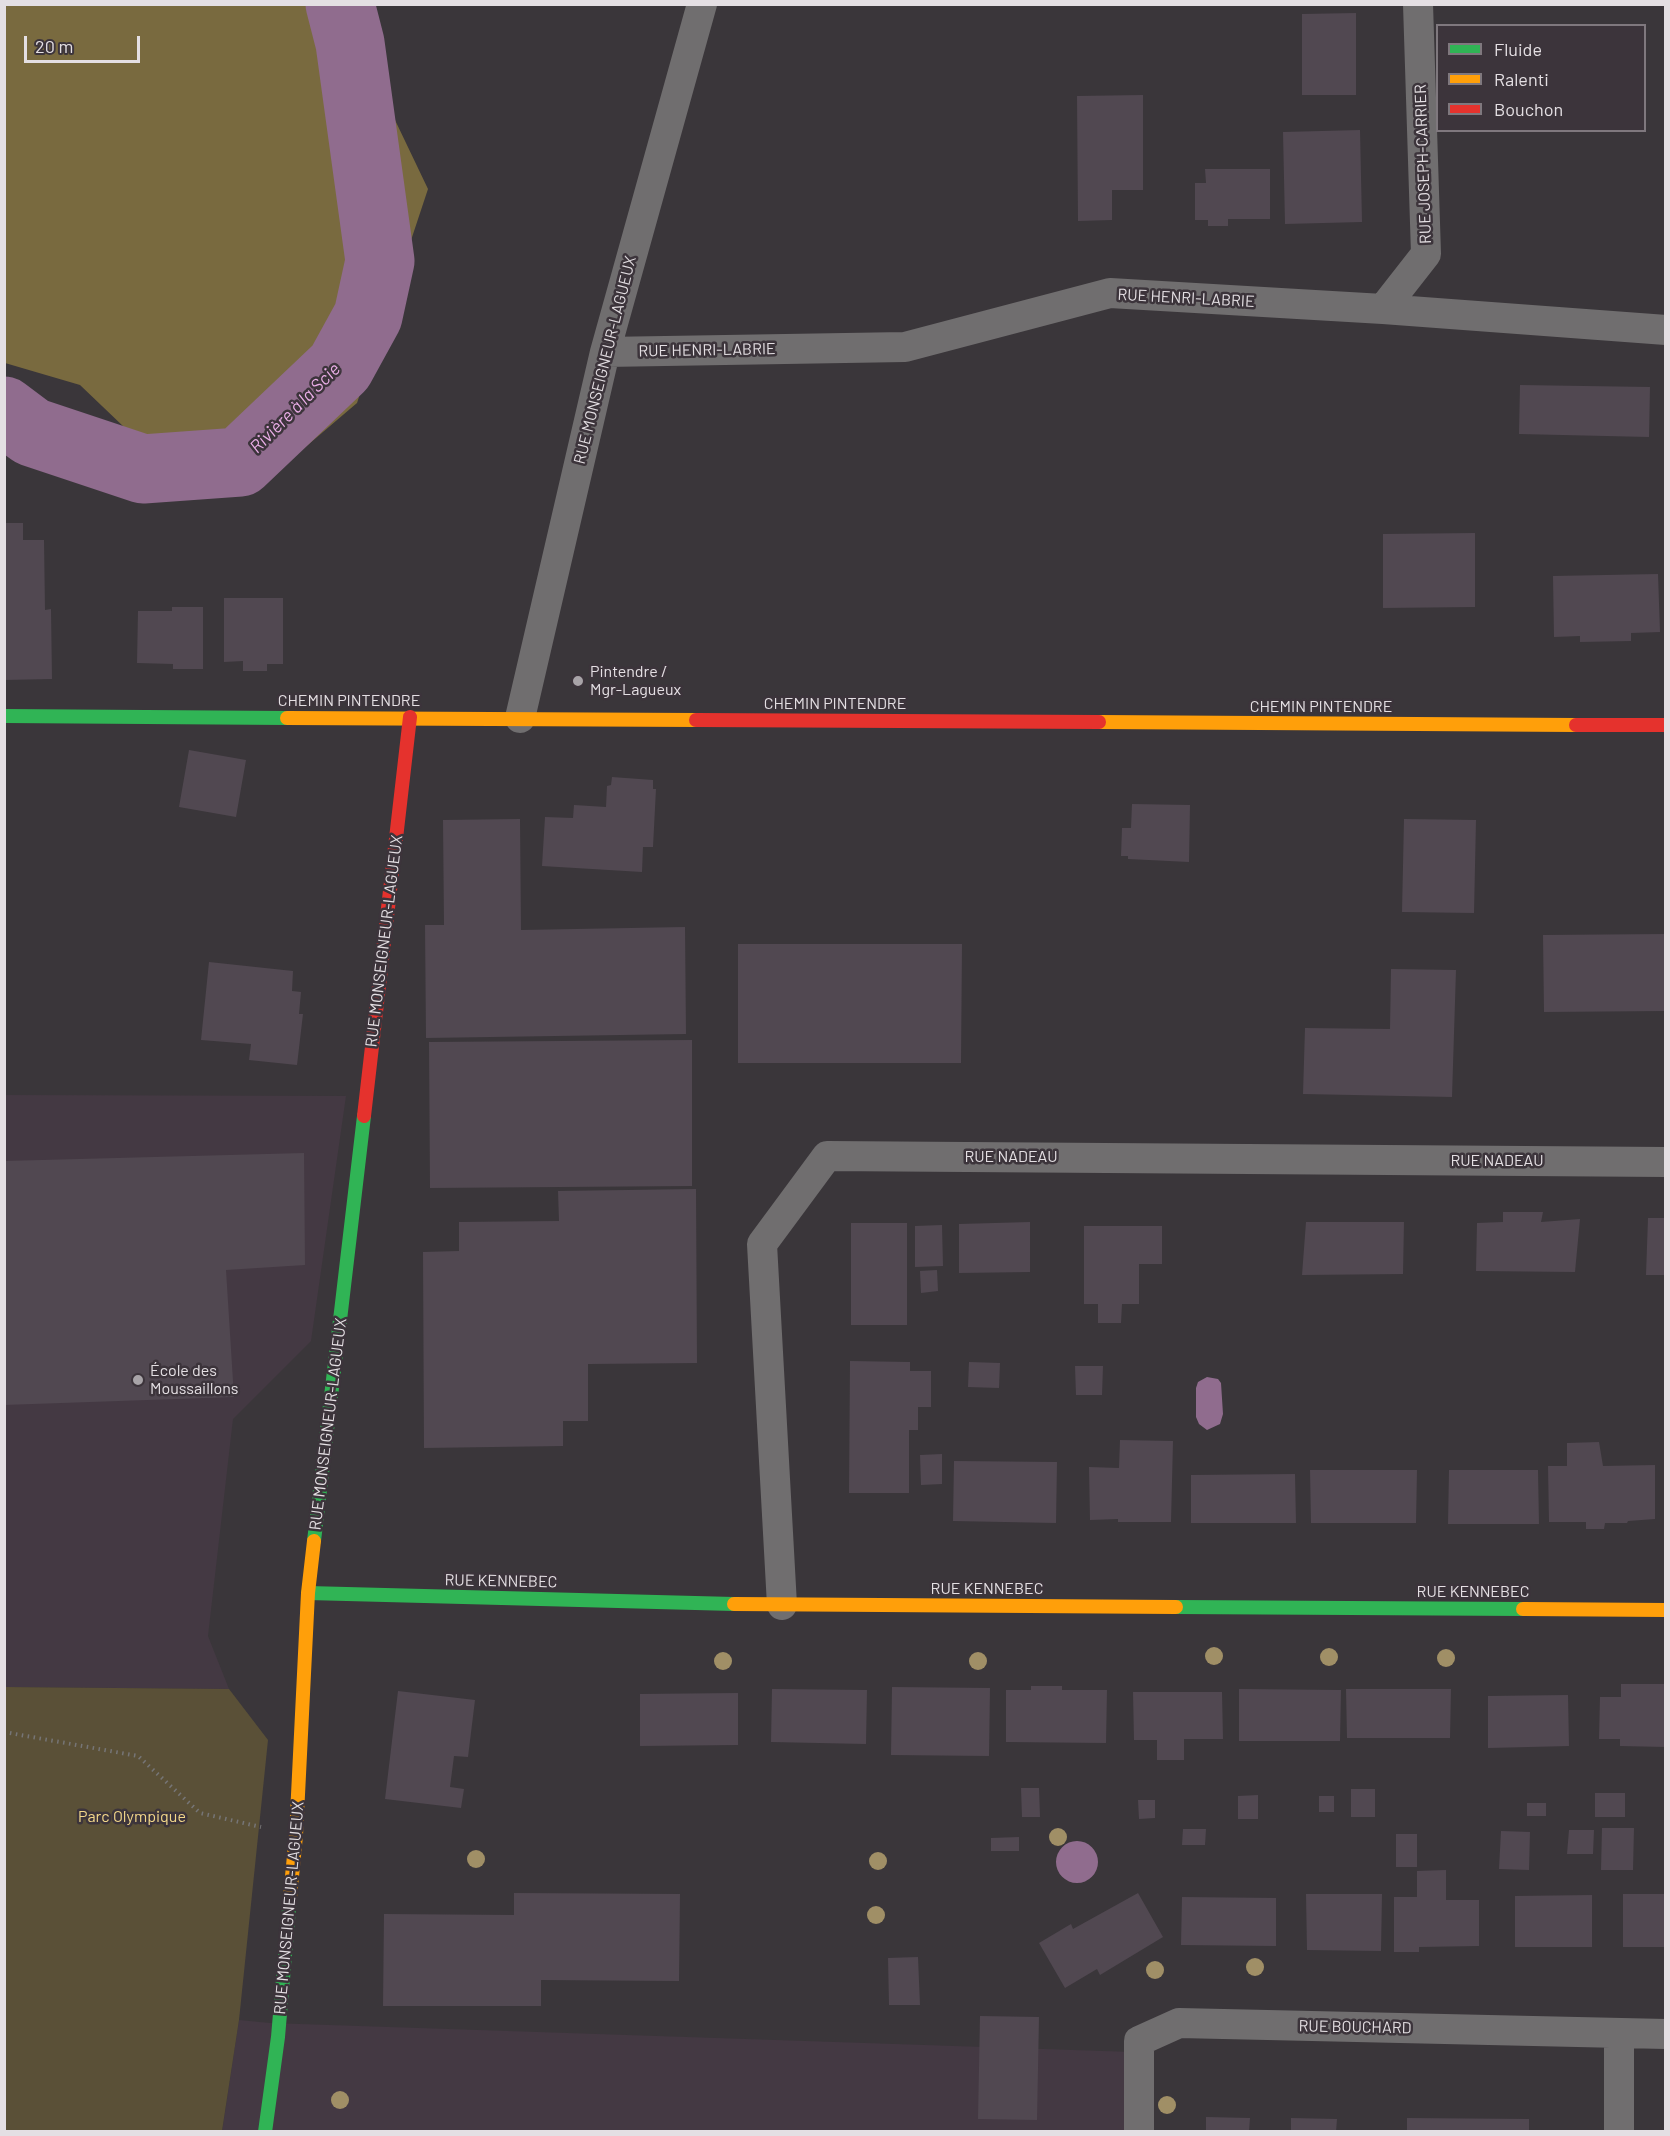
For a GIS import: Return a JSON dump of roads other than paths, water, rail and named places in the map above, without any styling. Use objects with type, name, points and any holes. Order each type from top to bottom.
[{"type":"street","name":"RUE MONSEIGNEUR-LAGUEUX","points":[[520,718],[604,352],[702,4]]},
{"type":"street","name":"RUE JOSEPH-CARRIER","points":[[1383,309],[1426,254],[1418,4]]},
{"type":"street","name":"RUE HENRI-LABRIE","points":[[604,352],[905,347],[1110,293],[1383,309],[1665,330]]},
{"type":"street","name":"CHEMIN PINTENDRE","points":[[4,716],[1665,725]]},
{"type":"street","name":"RUE MONSEIGNEUR-LAGUEUX","points":[[265,2132],[278,2037],[296,1835],[308,1593],[410,717]]},
{"type":"street","name":"RUE NADEAU","points":[[782,1605],[762,1244],[827,1156],[1665,1162]]},
{"type":"street","name":"RUE KENNEBEC","points":[[308,1593],[782,1605],[1665,1610]]},
{"type":"street","name":"RUE BOUCHARD","points":[[1138,2132],[1139,2041],[1179,2023],[1665,2034]]},
{"type":"street","points":[[1619,2034],[1619,2132]]},
{"type":"waterway","name":"Rivière à la Scie","points":[[4,411],[32,432],[143,469],[240,462],[340,367],[368,316],[380,261],[350,43],[340,4]]},
{"type":"place","name":"Pintendre / Mgr-Lagueux","points":[[578,681]]},
{"type":"place","name":"École des Moussaillons","points":[[138,1380]]},
{"type":"park label","name":"Parc Olympique","points":[[132,1817]]}]
